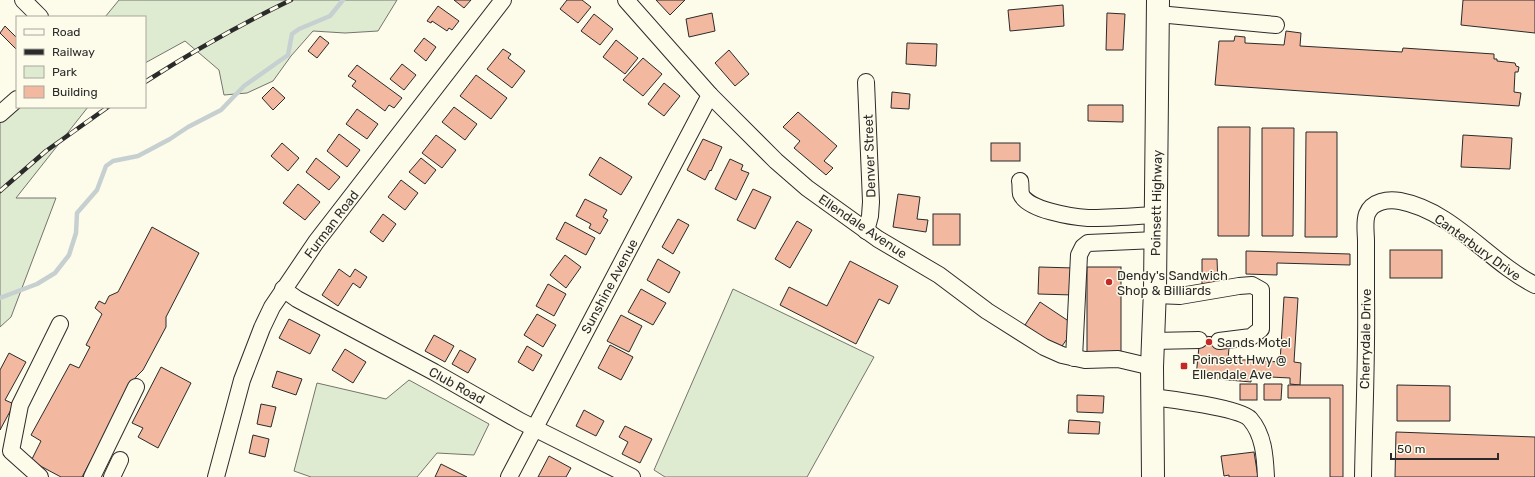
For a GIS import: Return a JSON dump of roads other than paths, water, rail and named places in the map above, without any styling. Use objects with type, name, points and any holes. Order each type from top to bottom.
[{"type":"highway","name":"Poinsett Highway","points":[[1152,477],[1152,367],[1156,240],[1158,7]]},
{"type":"street","points":[[23,0],[39,16]]},
{"type":"street","name":"Furman Road","points":[[216,477],[242,380],[262,328],[272,307],[316,242],[503,0]]},
{"type":"street","name":"Ellendale Avenue","points":[[626,0],[710,95],[776,161],[807,188],[866,231],[939,275],[987,311],[1044,347],[1062,355],[1074,358],[1085,360],[1118,359],[1152,367]]},
{"type":"street","points":[[1158,7],[1276,25]]},
{"type":"street","name":"Denver Street","points":[[866,82],[871,202],[870,216],[866,231]]},
{"type":"street","name":"Sunshine Avenue","points":[[509,477],[710,95]]},
{"type":"street","points":[[0,114],[16,100]]},
{"type":"street","points":[[1020,181],[1021,194],[1028,202],[1040,208],[1065,215],[1088,218],[1156,215]]},
{"type":"street","name":"Canterbury Drive","points":[[1375,204],[1381,201],[1389,200],[1401,201],[1437,216],[1456,228],[1520,278],[1535,286]]},
{"type":"street","name":"Cherrydale Drive","points":[[1363,477],[1366,220],[1367,214],[1375,204]]},
{"type":"street","points":[[1074,358],[1079,255],[1083,247],[1088,243],[1156,240]]},
{"type":"street","points":[[1155,295],[1180,296],[1252,285],[1261,290],[1261,329],[1251,337],[1220,341]]},
{"type":"street","name":"Club Road","points":[[283,289],[297,299],[434,372],[520,421],[632,477]]},
{"type":"street","points":[[40,477],[11,451],[20,405],[60,324]]},
{"type":"street","points":[[1153,341],[1199,340]]},
{"type":"street","points":[[92,477],[136,386]]},
{"type":"street","points":[[1152,397],[1178,400],[1224,409],[1249,418],[1259,431],[1265,454],[1266,477]]},
{"type":"street","points":[[112,477],[120,460]]},
{"type":"waterway","points":[[0,298],[37,284],[55,273],[69,255],[76,233],[77,213],[97,190],[106,166],[113,161],[138,156],[221,110],[244,86],[288,55],[292,34],[299,29],[330,16],[343,0]]},
{"type":"railway","points":[[146,81],[217,39],[291,0]]},
{"type":"railway","points":[[0,191],[46,151],[107,108]]},
{"type":"place","name":"Dendy's Sandwich Shop & Billiards","points":[[1109,282]]},
{"type":"place","name":"Sands Motel","points":[[1209,342]]},
{"type":"place","name":"Poinsett Hwy @ Ellendale Ave","points":[[1184,366]]}]
